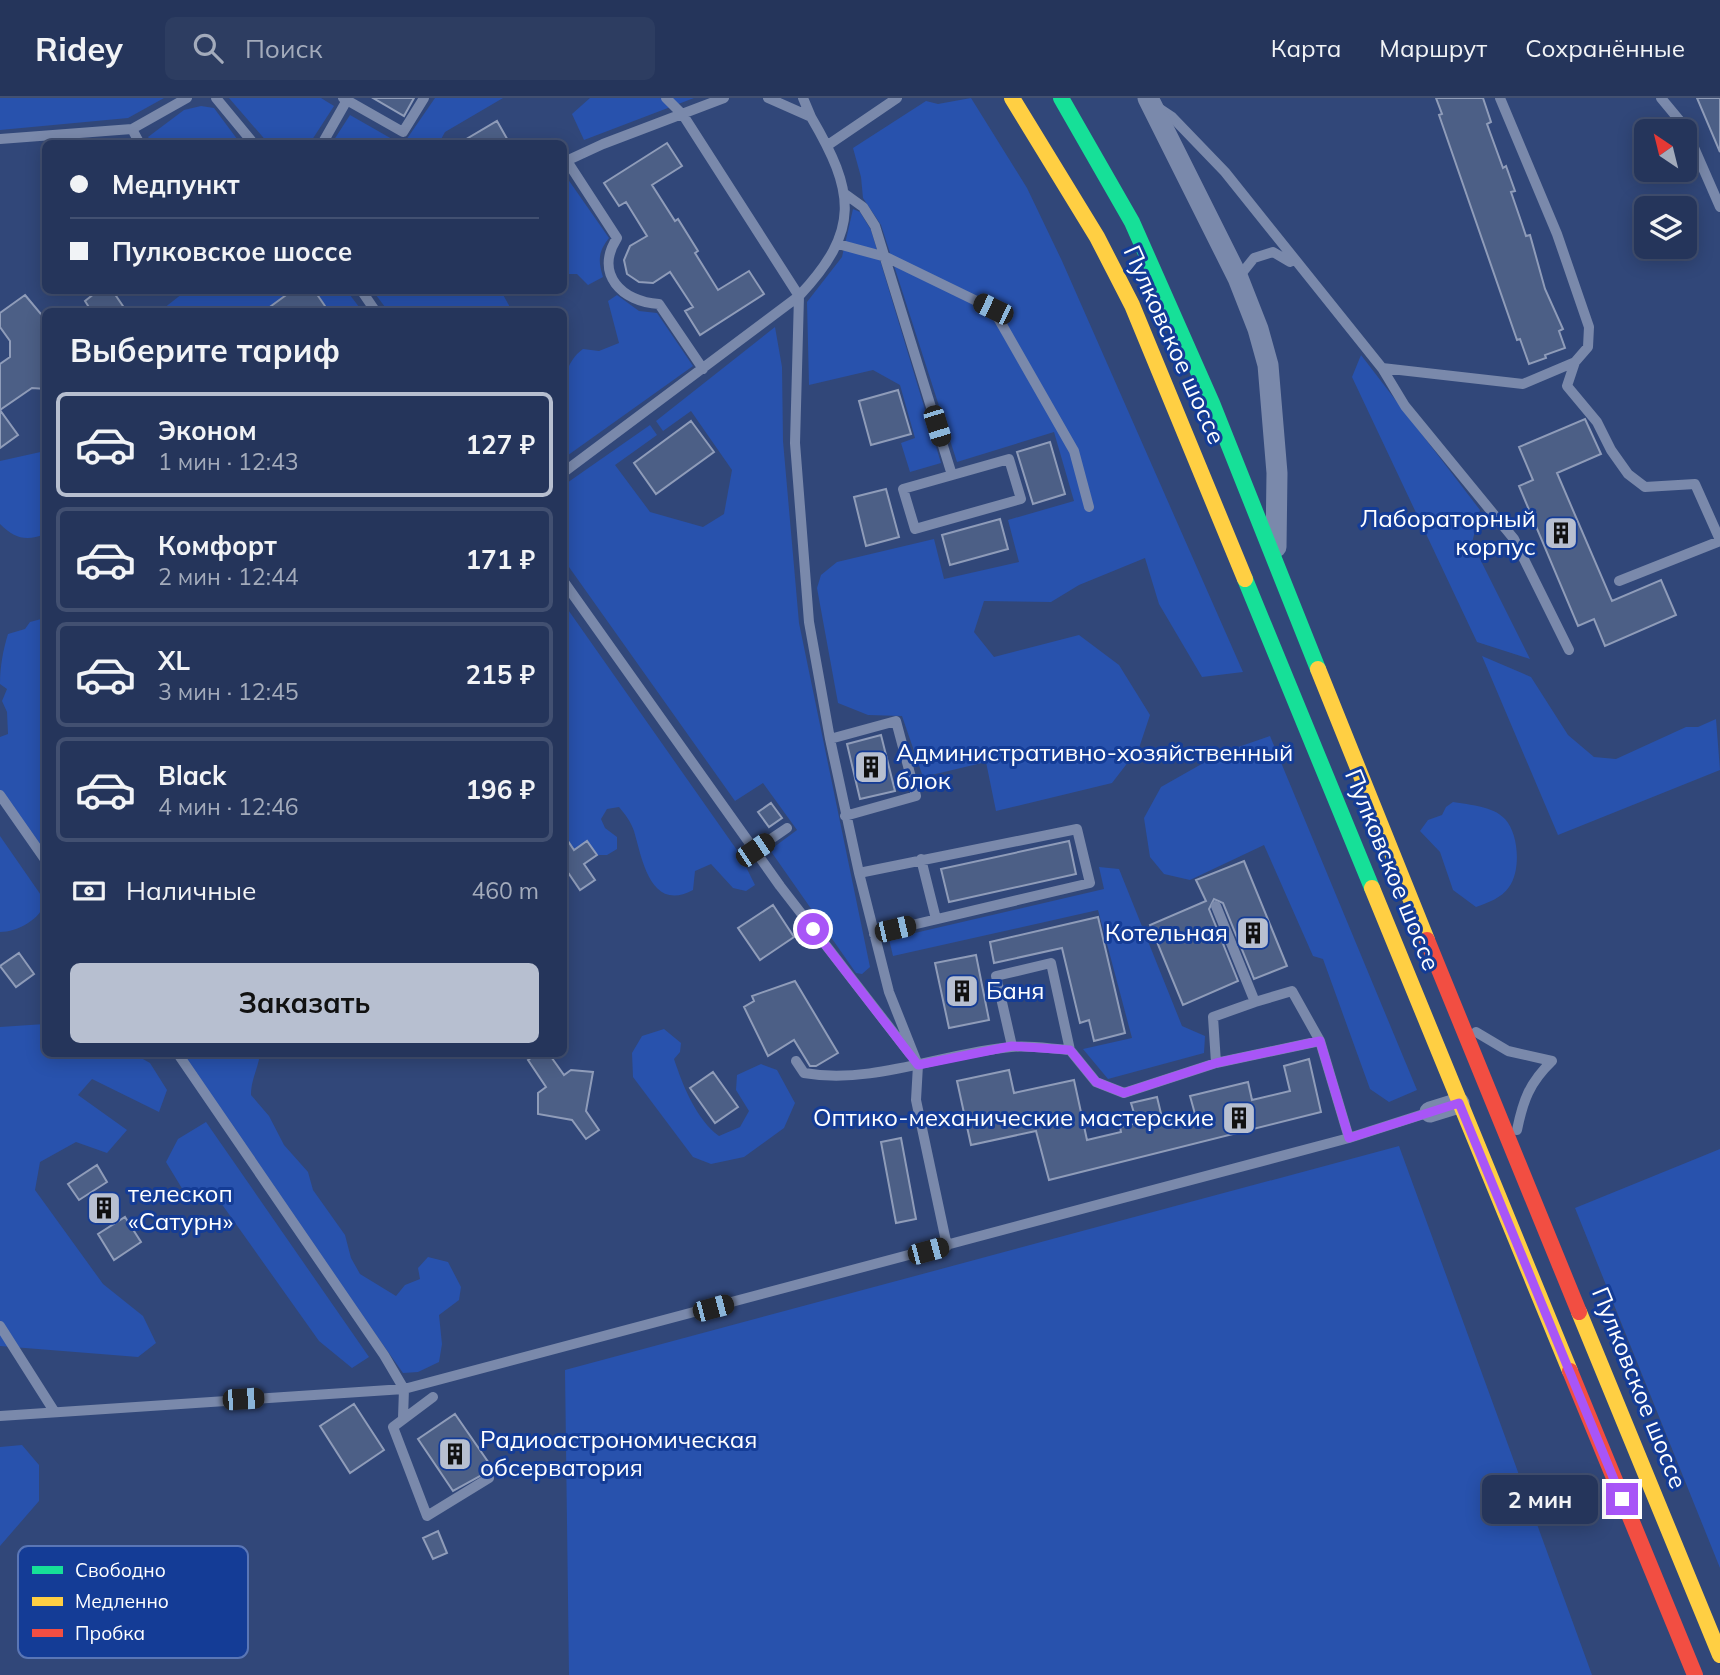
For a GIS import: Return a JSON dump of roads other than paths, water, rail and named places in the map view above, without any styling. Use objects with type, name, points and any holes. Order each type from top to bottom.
[{"type":"highway","name":"Пулковское шоссе","points":[[1012,98],[1091,226],[1132,305],[1695,1675]]},
{"type":"highway","name":"Пулковское шоссе","points":[[1061,98],[1132,222],[1275,556],[1459,1021],[1720,1655]]},
{"type":"street","name":"Пулковское шоссе","points":[[1150,101],[1238,278],[1268,365],[1277,473],[1275,556]]},
{"type":"street","points":[[1430,1112],[1459,1103]]},
{"type":"lane","points":[[0,139],[132,129],[187,98]]},
{"type":"lane","points":[[216,98],[251,140]]},
{"type":"lane","points":[[324,140],[345,99],[403,132],[424,98]]},
{"type":"lane","points":[[666,98],[682,115],[799,296],[795,443],[809,622],[845,816],[874,934],[889,992],[918,1065],[916,1100],[947,1246]]},
{"type":"lane","points":[[567,161],[603,144],[724,98]]},
{"type":"lane","points":[[768,98],[811,117]]},
{"type":"lane","points":[[567,470],[799,296],[825,268],[838,244],[845,194],[828,145],[803,98]]},
{"type":"lane","points":[[828,145],[897,98]]},
{"type":"lane","points":[[1500,98],[1557,234],[1589,327],[1588,347],[1575,362],[1567,386],[1597,422],[1611,450],[1628,474],[1645,487],[1695,484],[1720,540],[1619,581]]},
{"type":"lane","points":[[1661,98],[1685,127],[1720,206]]},
{"type":"lane","points":[[1150,101],[1195,139],[1382,368],[1405,406],[1514,539],[1569,650]]},
{"type":"lane","points":[[132,129],[138,140]]},
{"type":"lane","points":[[567,165],[617,238],[608,252],[608,266],[616,286],[644,303],[659,304],[703,369]]},
{"type":"lane","points":[[845,194],[863,207],[875,226],[952,475]]},
{"type":"lane","points":[[838,244],[886,257],[993,309],[1074,450],[1089,507]]},
{"type":"lane","points":[[1238,278],[1254,258],[1273,252],[1299,267]]},
{"type":"lane","points":[[1382,368],[1523,384],[1575,362]]},
{"type":"lane","points":[[1009,459],[1021,499],[915,529],[904,489],[952,475],[1009,459]]},
{"type":"lane","points":[[567,586],[755,850],[918,1065]]},
{"type":"lane","points":[[830,739],[896,721],[916,796],[845,816]]},
{"type":"lane","points":[[0,795],[42,855]]},
{"type":"lane","points":[[755,850],[787,828]]},
{"type":"lane","points":[[859,873],[1077,829],[1090,883],[874,934]]},
{"type":"lane","points":[[921,859],[936,919]]},
{"type":"lane","points":[[1216,906],[1255,1002]]},
{"type":"lane","points":[[1012,1046],[996,976],[1051,963],[1070,1050],[1096,1082],[1124,1093],[1216,1063],[1320,1041]]},
{"type":"lane","points":[[1216,1063],[1213,1017],[1292,991],[1320,1041],[1349,1138]]},
{"type":"lane","points":[[867,1000],[878,1005],[885,1002],[889,992]]},
{"type":"lane","points":[[1459,1021],[1508,1051],[1552,1061],[1532,1082],[1523,1099],[1514,1153]]},
{"type":"lane","points":[[796,1061],[804,1073],[825,1077],[918,1065],[1012,1046],[1070,1050]]},
{"type":"lane","points":[[180,1057],[384,1355],[404,1389],[403,1418]]},
{"type":"lane","points":[[0,1416],[404,1389],[1349,1138],[1430,1112]]},
{"type":"lane","points":[[0,1326],[54,1411]]},
{"type":"lane","points":[[433,1397],[393,1427],[395,1439],[427,1516],[489,1478]]},
{"type":"place","name":"Лабораторный корпус","points":[[1561,533]]},
{"type":"place","name":"Административно-хозяйственный блок","points":[[871,767]]},
{"type":"place","name":"Котельная","points":[[1253,933]]},
{"type":"place","name":"Баня","points":[[962,991]]},
{"type":"place","name":"Оптико-механические мастерские","points":[[1239,1118]]},
{"type":"place","name":"телескоп «Сатурн»","points":[[104,1208]]},
{"type":"place","name":"Радиоастрономическая обсерватория","points":[[455,1454]]}]
